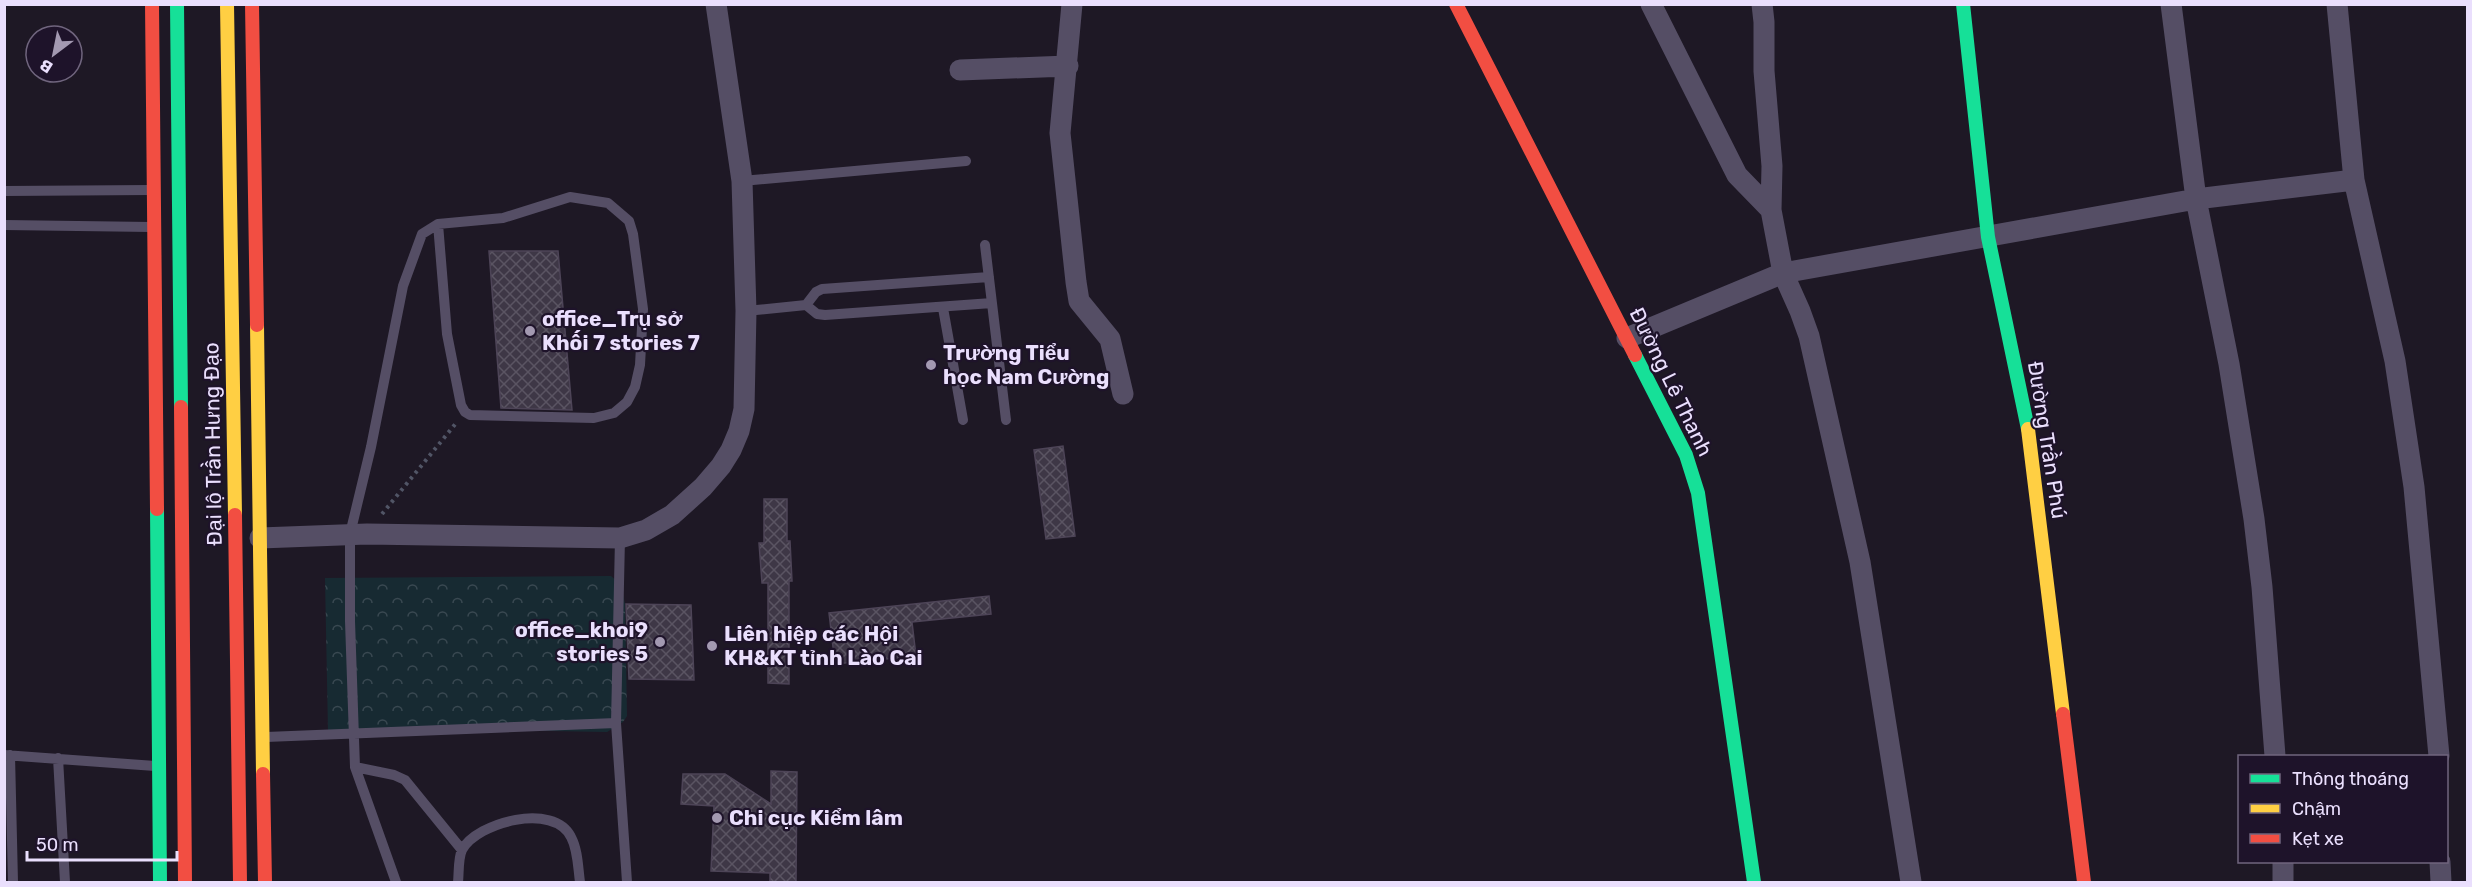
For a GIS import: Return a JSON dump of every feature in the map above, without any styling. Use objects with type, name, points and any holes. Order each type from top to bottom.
[{"type":"main road","points":[[152,4],[160,882]]},
{"type":"main road","name":"Đại lộ Trần Hưng Đạo","points":[[177,4],[186,882]]},
{"type":"main road","name":"Đại lộ Trần Hưng Đạo","points":[[227,4],[240,882]]},
{"type":"main road","points":[[252,4],[265,882]]},
{"type":"main road","name":"Đường Lê Thanh","points":[[1456,4],[1686,454],[1698,493],[1754,882]]},
{"type":"main road","name":"Đường Trần Phú","points":[[1963,4],[1988,237],[2029,432],[2084,882]]},
{"type":"street","points":[[260,538],[358,534],[620,538],[646,530],[672,515],[703,487],[721,466],[739,431],[744,409],[746,311],[742,182],[716,4]]},
{"type":"street","points":[[1072,4],[1060,133],[1079,301],[1110,339],[1123,394]]},
{"type":"street","points":[[1651,4],[1737,175],[1770,210]]},
{"type":"street","points":[[1762,4],[1764,71],[1772,166],[1770,210],[1783,273],[1809,336],[1860,562],[1911,882]]},
{"type":"street","points":[[2171,4],[2196,199],[2229,364],[2254,519],[2262,587],[2275,755]]},
{"type":"street","points":[[2337,4],[2354,180],[2396,361],[2420,536],[2439,755]]},
{"type":"street","points":[[960,70],[1068,66]]},
{"type":"street","points":[[1627,338],[1783,273],[2196,199],[2354,180]]},
{"type":"street","points":[[2283,863],[2283,882]]},
{"type":"street","points":[[2440,863],[2441,882]]},
{"type":"lane","points":[[742,182],[966,161]]},
{"type":"lane","points":[[4,191],[154,190]]},
{"type":"lane","points":[[396,882],[355,767],[352,735],[358,534],[371,447],[404,286],[422,234],[438,224],[503,218],[570,198],[608,203],[628,221],[633,234],[643,309],[643,336],[635,387],[627,402],[614,412],[594,418],[478,416],[465,412],[460,405],[447,334],[438,224]]},
{"type":"lane","points":[[4,225],[154,227]]},
{"type":"lane","points":[[985,245],[1006,420]]},
{"type":"lane","points":[[806,305],[816,292],[822,289],[989,277]]},
{"type":"lane","points":[[746,311],[806,305],[817,314],[825,315],[992,303]]},
{"type":"lane","points":[[943,308],[963,420]]},
{"type":"lane","points":[[620,538],[616,723],[627,882]]},
{"type":"lane","points":[[263,738],[616,723]]},
{"type":"lane","points":[[13,882],[7,755],[159,766]]},
{"type":"lane","points":[[58,758],[65,882]]},
{"type":"lane","points":[[355,767],[394,775],[405,780],[462,850]]},
{"type":"lane","points":[[458,882],[462,850],[477,836],[496,825],[535,818],[550,820],[564,828],[571,837],[580,882]]},
{"type":"path","points":[[358,534],[465,412]]},
{"type":"green space","points":[[611,576],[621,585],[625,604],[627,716],[623,722],[607,732],[387,728],[328,731],[325,578]]},
{"type":"building","name":"office_Trụ sở Khối 7 stories 7","points":[[489,251],[558,251],[572,410],[501,408]]},
{"type":"building","points":[[1063,446],[1075,536],[1046,539],[1034,450]]},
{"type":"building","points":[[764,499],[787,499],[787,541],[790,541],[792,581],[789,581],[789,684],[768,683],[768,583],[762,583],[759,543],[764,543]]},
{"type":"building","points":[[989,596],[991,614],[912,622],[916,656],[835,664],[829,613]]},
{"type":"building","name":"office_khoi9 stories 5","points":[[626,604],[691,605],[694,680],[629,679]]},
{"type":"building","points":[[771,771],[797,772],[796,882],[770,882],[770,873],[711,871],[714,806],[681,804],[683,774],[725,774],[771,804]]},
{"type":"traffic: fast","points":[[177,4],[181,407]]},
{"type":"traffic: fast","points":[[1963,4],[1988,237],[2028,429]]},
{"type":"traffic: fast","points":[[1635,355],[1686,455],[1698,493],[1754,882]]},
{"type":"traffic: fast","points":[[157,509],[160,882]]},
{"type":"traffic: slow","points":[[227,4],[235,515]]},
{"type":"traffic: slow","points":[[257,325],[263,774]]},
{"type":"traffic: slow","points":[[2028,429],[2063,714]]},
{"type":"traffic: jam","points":[[152,4],[157,509]]},
{"type":"traffic: jam","points":[[252,4],[257,325]]},
{"type":"traffic: jam","points":[[1456,4],[1635,355]]},
{"type":"traffic: jam","points":[[181,407],[185,882]]},
{"type":"traffic: jam","points":[[235,515],[240,882]]},
{"type":"traffic: jam","points":[[2063,714],[2084,882]]},
{"type":"traffic: jam","points":[[263,774],[265,882]]},
{"type":"place","name":"office_Trụ sở Khối 7 stories 7","points":[[530,331]]},
{"type":"place","name":"Trường Tiểu học Nam Cường","points":[[931,365]]},
{"type":"place","name":"office_khoi9 stories 5","points":[[660,642]]},
{"type":"place","name":"Liên hiệp các Hội KH&KT tỉnh Lào Cai","points":[[712,646]]},
{"type":"place","name":"Chi cục Kiểm lâm","points":[[717,818]]}]
